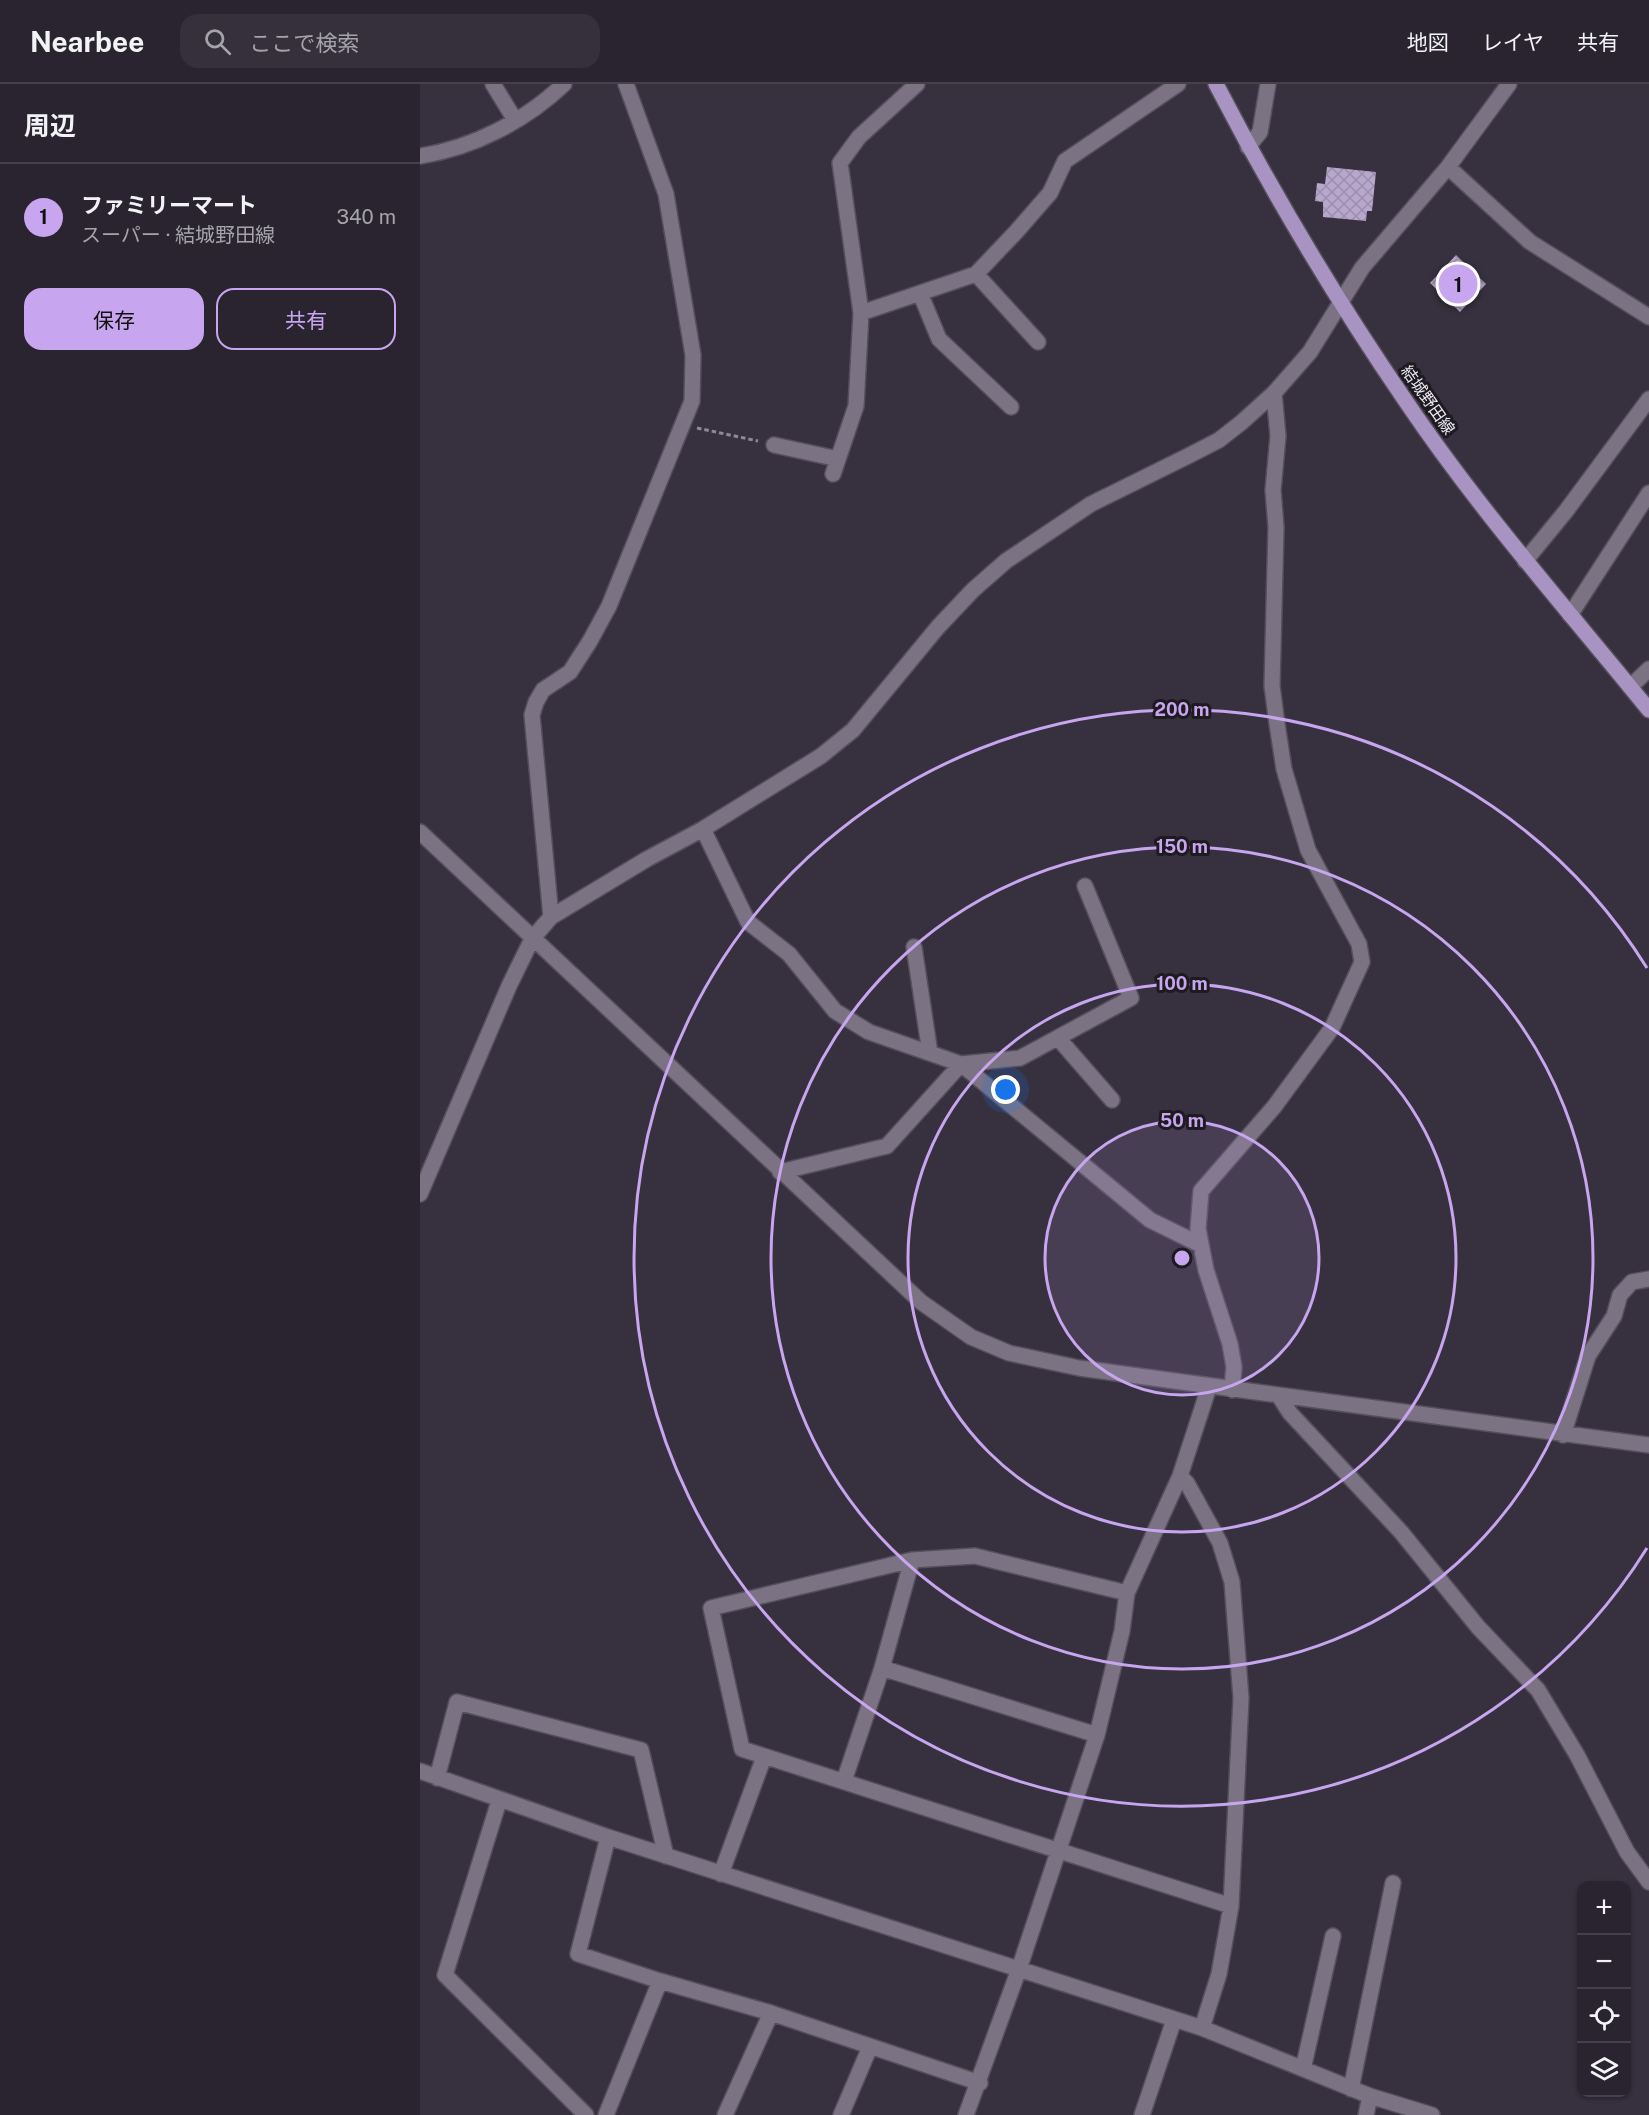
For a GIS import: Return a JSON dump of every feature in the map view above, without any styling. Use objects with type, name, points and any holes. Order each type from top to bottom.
[{"type":"main road","name":"結城野田線","points":[[1216,84],[1248,147],[1341,303],[1407,404],[1525,561],[1649,710]]},
{"type":"street","points":[[493,84],[515,120]]},
{"type":"street","points":[[421,160],[461,147],[515,120],[548,99],[564,84]]},
{"type":"street","points":[[550,917],[532,715],[543,690],[570,672],[590,642],[609,606],[692,402],[693,355],[666,194],[626,84]]},
{"type":"street","points":[[774,445],[836,466],[856,406],[861,314],[840,163],[860,137],[917,84]]},
{"type":"street","points":[[861,314],[976,274],[1050,192],[1065,161],[1178,84]]},
{"type":"street","points":[[1248,147],[1260,132],[1268,84]]},
{"type":"street","points":[[420,1194],[504,997],[532,939],[550,917],[703,829],[821,756],[853,730],[938,627],[973,590],[1006,561],[1090,504],[1219,440],[1274,393],[1321,336],[1362,268],[1448,167],[1509,84]]},
{"type":"street","points":[[1448,167],[1530,242],[1649,317]]},
{"type":"street","points":[[976,274],[1038,342]]},
{"type":"street","points":[[920,293],[939,339],[1011,407]]},
{"type":"street","points":[[1233,1390],[1234,1367],[1230,1344],[1206,1270],[1198,1229],[1201,1191],[1274,1107],[1332,1028],[1362,962],[1359,944],[1308,850],[1284,770],[1272,686],[1276,527],[1273,490],[1278,436],[1274,393]]},
{"type":"street","points":[[1525,561],[1566,512],[1649,399]]},
{"type":"street","points":[[1570,615],[1649,494]]},
{"type":"street","points":[[1630,687],[1649,669]]},
{"type":"street","points":[[703,829],[748,922],[789,954],[835,1011],[869,1032],[961,1064],[1150,1220],[1201,1245]]},
{"type":"street","points":[[420,832],[921,1302],[971,1337],[1009,1353],[1032,1358],[1209,1387],[1649,1445]]},
{"type":"street","points":[[780,1172],[887,1146],[961,1064],[1020,1058],[1131,998],[1085,886]]},
{"type":"street","points":[[914,947],[930,1053]]},
{"type":"street","points":[[1058,1038],[1112,1100]]},
{"type":"street","points":[[1563,1435],[1588,1356],[1614,1316],[1620,1295],[1632,1282],[1649,1279]]},
{"type":"street","points":[[966,2115],[980,2083],[1097,1735],[1122,1631],[1127,1593],[1180,1476],[1209,1387]]},
{"type":"street","points":[[1279,1396],[1290,1413],[1401,1532],[1478,1627],[1538,1690],[1577,1755],[1627,1852],[1649,1882]]},
{"type":"street","points":[[1180,1476],[1187,1483],[1220,1543],[1232,1582],[1241,1698],[1231,1906],[1219,1974],[1202,2028]]},
{"type":"street","points":[[1127,1593],[975,1556],[912,1560],[711,1608],[742,1749],[1231,1906]]},
{"type":"street","points":[[844,1781],[882,1668],[912,1560]]},
{"type":"street","points":[[882,1668],[1097,1735]]},
{"type":"street","points":[[437,1778],[457,1702],[641,1750],[666,1856]]},
{"type":"street","points":[[721,1874],[764,1757]]},
{"type":"street","points":[[420,1771],[499,1801],[608,1837],[1202,2028],[1351,2089],[1432,2115]]},
{"type":"street","points":[[499,1801],[445,1975],[586,2115]]},
{"type":"street","points":[[608,1837],[578,1954],[660,1982],[771,2013],[980,2083]]},
{"type":"street","points":[[1351,2089],[1393,1883]]},
{"type":"street","points":[[1303,2069],[1333,1936]]},
{"type":"street","points":[[606,2115],[660,1982]]},
{"type":"street","points":[[725,2115],[771,2013]]},
{"type":"street","points":[[1142,2115],[1174,2020]]},
{"type":"street","points":[[841,2115],[870,2047]]},
{"type":"street","points":[[1366,2115],[1370,2096]]},
{"type":"path","points":[[684,425],[774,445]]},
{"type":"building","points":[[1327,167],[1376,172],[1372,211],[1367,211],[1366,221],[1323,217],[1323,202],[1315,201],[1317,183],[1325,184]]},
{"type":"building","points":[[1456,255],[1486,284],[1460,312],[1430,283]]},
{"type":"place","name":"ファミリーマート","points":[[1458,284]]}]
